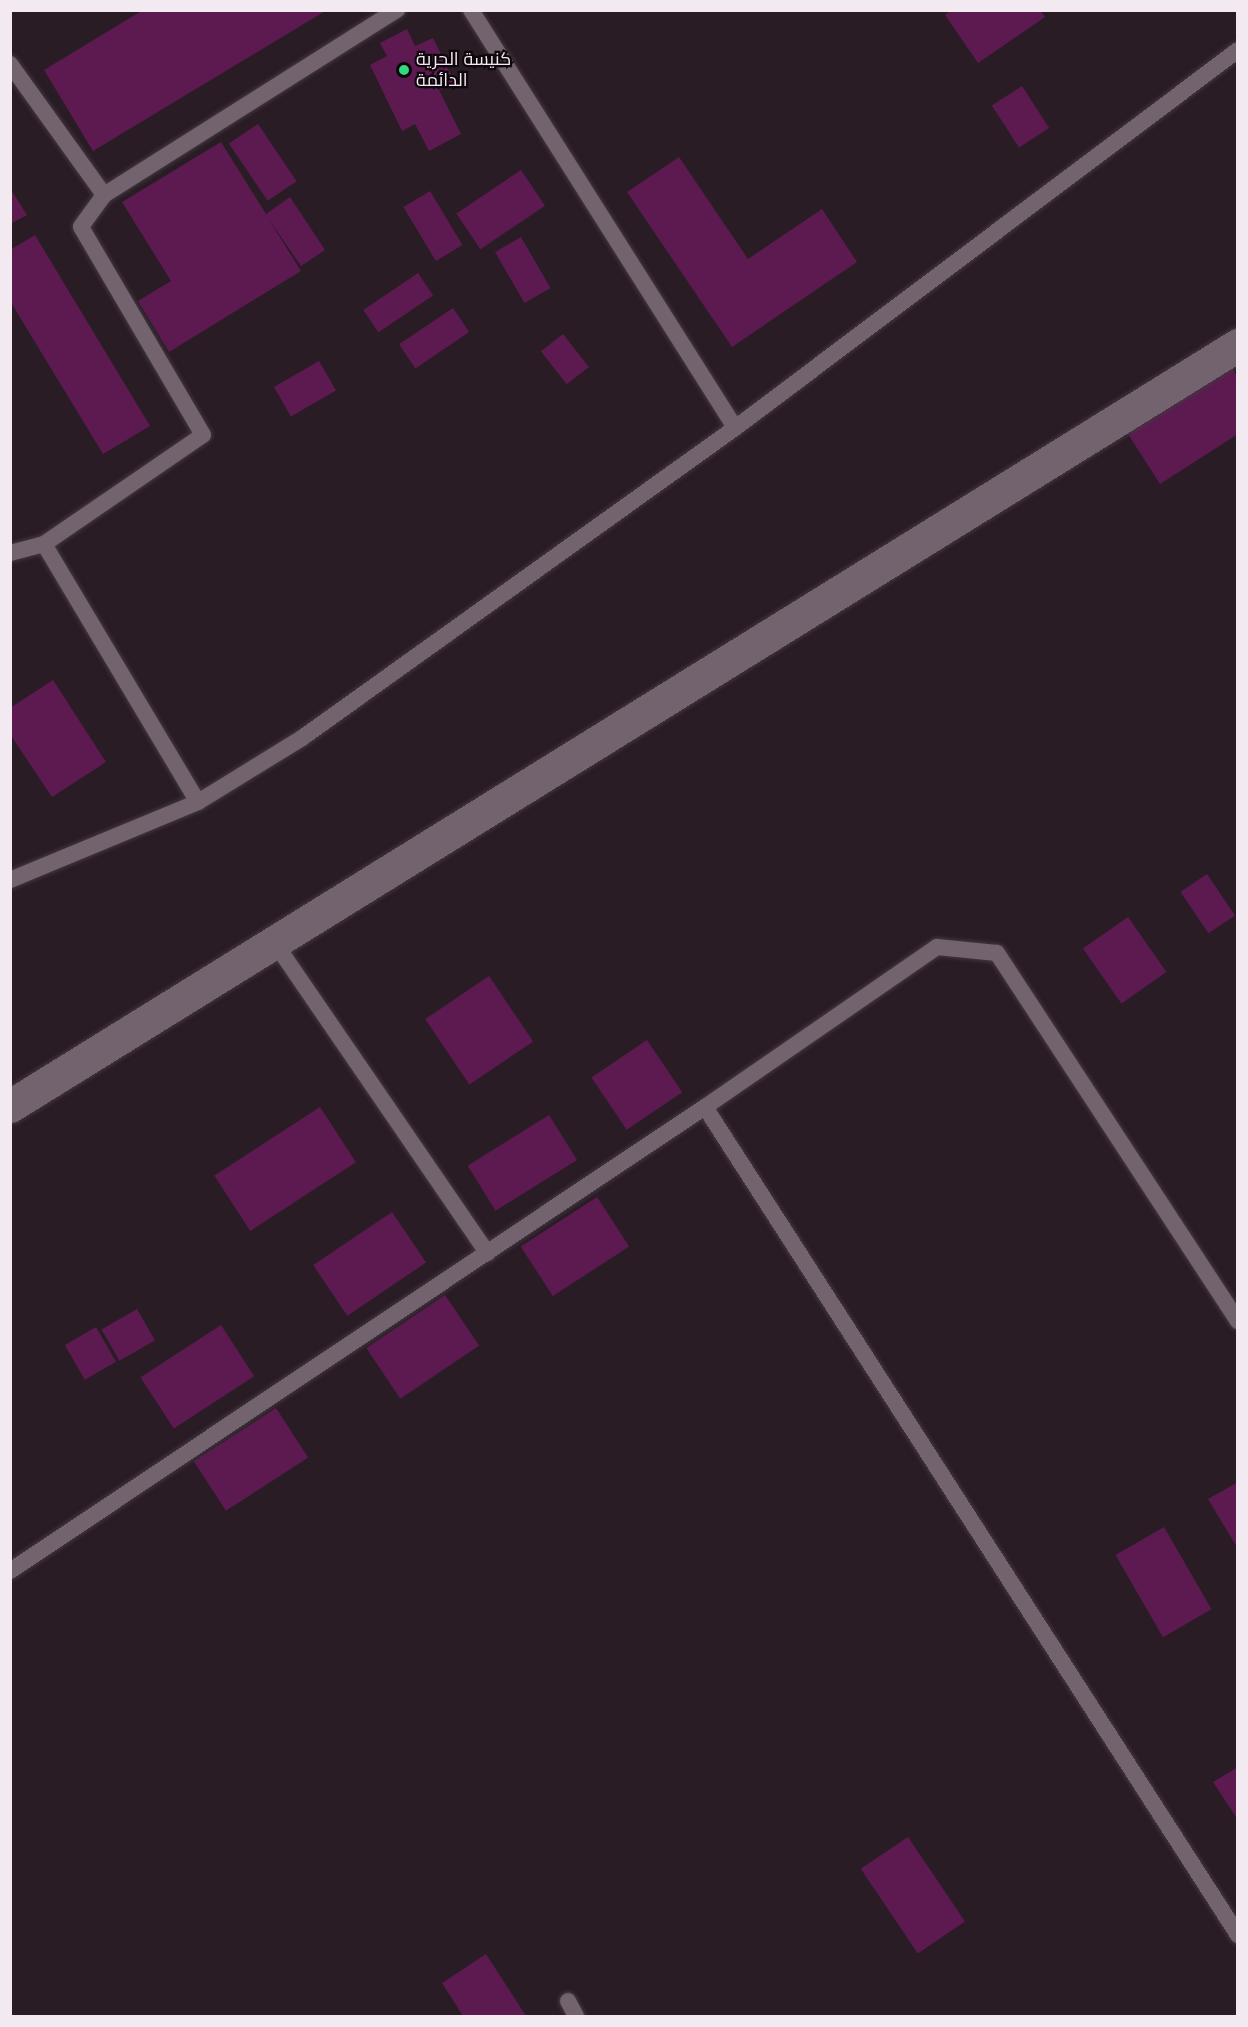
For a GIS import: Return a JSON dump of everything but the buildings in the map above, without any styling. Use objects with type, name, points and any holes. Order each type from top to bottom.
[{"type":"street","points":[[10,1106],[1238,345]]},
{"type":"lane","points":[[10,553],[44,544],[203,435],[81,227],[104,195],[397,10]]},
{"type":"lane","points":[[471,10],[735,428]]},
{"type":"lane","points":[[10,880],[198,802],[302,738],[735,428],[1238,50]]},
{"type":"lane","points":[[10,64],[104,195]]},
{"type":"lane","points":[[44,544],[198,802]]},
{"type":"lane","points":[[275,943],[487,1253]]},
{"type":"lane","points":[[10,1571],[705,1107],[937,947],[997,953],[1238,1321]]},
{"type":"lane","points":[[705,1107],[1238,1935]]},
{"type":"lane","points":[[568,2001],[576,2016]]},
{"type":"place","name":"كنيسة الحرية الدائمة","points":[[404,70]]}]
